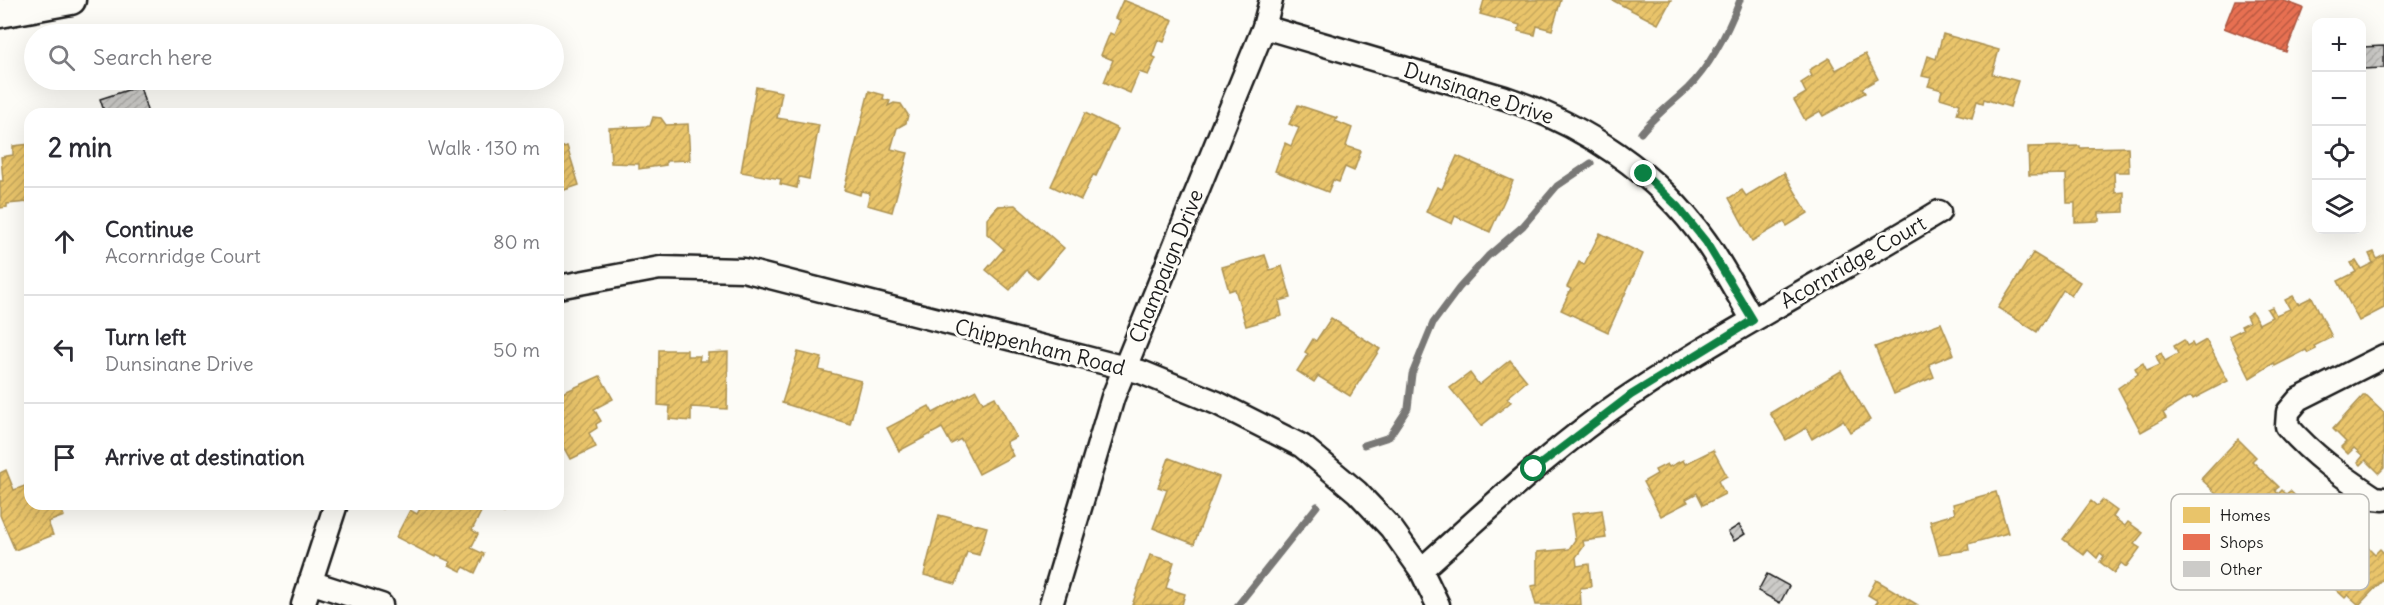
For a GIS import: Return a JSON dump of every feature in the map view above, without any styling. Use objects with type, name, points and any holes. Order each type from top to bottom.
[{"type":"street","points":[[0,13],[32,4],[71,0]]},
{"type":"street","name":"Champaign Drive","points":[[1051,605],[1113,397],[1264,27],[1270,0]]},
{"type":"street","name":"Dunsinane Drive","points":[[1264,27],[1525,105],[1574,126],[1644,174],[1677,206],[1706,242],[1753,320]]},
{"type":"street","name":"Acornridge Court","points":[[1421,570],[1488,508],[1576,435],[1631,395],[1753,320],[1939,212]]},
{"type":"street","name":"Chippenham Road","points":[[564,286],[660,268],[742,270],[1124,368],[1217,403],[1302,446],[1374,510],[1421,570],[1438,605]]},
{"type":"street","points":[[2369,494],[2329,468],[2307,450],[2287,426],[2288,412],[2299,399],[2384,356]]},
{"type":"street","points":[[2369,494],[2375,498],[2384,499]]},
{"type":"street","points":[[303,605],[334,510]]},
{"type":"street","points":[[310,582],[381,605]]},
{"type":"building: Homes","points":[[1123,0],[1173,20],[1164,42],[1158,40],[1152,56],[1156,58],[1148,75],[1139,72],[1130,93],[1104,82],[1113,60],[1101,55],[1110,33],[1114,35],[1120,20],[1115,18]]},
{"type":"building: Homes","points":[[1484,0],[1561,0],[1552,30],[1537,26],[1535,35],[1518,31],[1520,25],[1480,14]]},
{"type":"building: Homes","points":[[1612,0],[1671,0],[1658,24]]},
{"type":"building: Homes","points":[[1943,34],[1999,50],[1992,74],[2018,81],[2010,107],[1984,99],[1983,103],[1977,101],[1972,118],[1957,114],[1960,104],[1940,98],[1942,90],[1928,86],[1931,78],[1922,76],[1928,56],[1936,59]]},
{"type":"building: Homes","points":[[1865,54],[1878,79],[1862,88],[1865,93],[1823,116],[1820,111],[1805,120],[1794,100],[1806,93],[1801,83],[1812,76],[1809,70],[1829,58],[1836,70]]},
{"type":"building: Homes","points":[[756,87],[782,92],[777,118],[819,125],[809,179],[799,177],[797,188],[780,184],[781,179],[741,172]]},
{"type":"building: Homes","points":[[869,91],[884,95],[883,99],[890,101],[888,106],[894,103],[901,104],[908,115],[906,123],[897,128],[891,149],[908,153],[892,212],[867,205],[870,193],[861,191],[860,195],[844,190]]},
{"type":"building: Homes","points":[[1298,105],[1337,118],[1335,121],[1352,128],[1346,146],[1361,151],[1354,171],[1345,167],[1339,182],[1333,180],[1328,192],[1275,171],[1285,143],[1291,146],[1299,128],[1289,124]]},
{"type":"building: Homes","points":[[1085,113],[1118,129],[1096,176],[1093,175],[1081,200],[1051,186]]},
{"type":"building: Homes","points":[[653,117],[661,118],[666,125],[688,124],[690,160],[666,161],[666,165],[639,169],[639,164],[611,163],[609,128],[650,126]]},
{"type":"building: Homes","points":[[24,145],[24,202],[7,204],[7,207],[0,208],[0,181],[3,181],[1,157],[13,155],[13,146]]},
{"type":"building: Homes","points":[[567,146],[579,185],[564,190],[564,147]]},
{"type":"building: Homes","points":[[2080,146],[2080,148],[2128,147],[2129,172],[2114,172],[2115,193],[2124,192],[2124,212],[2099,213],[2099,221],[2075,222],[2075,203],[2067,203],[2066,174],[2029,175],[2028,147]]},
{"type":"building: Homes","points":[[1457,156],[1513,181],[1490,232],[1455,216],[1452,224],[1426,212],[1437,187],[1442,189]]},
{"type":"building: Homes","points":[[1784,173],[1808,213],[1787,226],[1784,222],[1752,241],[1729,198],[1742,190],[1746,196]]},
{"type":"building: Homes","points":[[1015,205],[1064,248],[1037,279],[1027,270],[1010,290],[986,270],[1004,249],[987,234],[987,219],[998,206]]},
{"type":"building: Homes","points":[[1600,233],[1643,254],[1608,332],[1561,310],[1571,289],[1567,287],[1579,262],[1584,265]]},
{"type":"building: Homes","points":[[2374,252],[2377,259],[2384,255],[2384,308],[2359,321],[2338,281],[2356,272],[2351,263],[2356,261],[2361,269],[2373,263],[2369,254]]},
{"type":"building: Homes","points":[[2033,253],[2080,282],[2071,296],[2063,290],[2037,332],[1998,308]]},
{"type":"building: Homes","points":[[1265,255],[1270,270],[1282,266],[1291,298],[1279,301],[1282,316],[1246,326],[1235,289],[1229,291],[1222,267]]},
{"type":"building: Homes","points":[[2293,296],[2298,304],[2312,297],[2332,337],[2314,346],[2316,349],[2308,353],[2306,350],[2275,366],[2274,363],[2250,378],[2229,336],[2243,329],[2241,326],[2249,322],[2246,316],[2252,312],[2259,324],[2272,317],[2267,309],[2272,307],[2276,315],[2290,309],[2285,300]]},
{"type":"building: Homes","points":[[1331,318],[1380,349],[1350,396],[1318,376],[1314,382],[1297,371],[1308,354],[1305,352],[1313,339],[1316,341]]},
{"type":"building: Homes","points":[[1941,323],[1954,354],[1929,364],[1934,377],[1894,394],[1875,347]]},
{"type":"building: Homes","points":[[2184,340],[2187,346],[2192,343],[2194,347],[2206,340],[2228,381],[2193,399],[2192,397],[2186,398],[2163,413],[2166,418],[2141,432],[2118,388],[2138,374],[2135,368],[2143,363],[2147,371],[2160,365],[2156,356],[2161,353],[2165,361],[2178,354],[2174,346]]},
{"type":"building: Homes","points":[[659,350],[687,350],[687,356],[700,356],[699,361],[708,361],[708,353],[728,352],[727,409],[691,407],[691,421],[669,419],[670,406],[658,405]]},
{"type":"building: Homes","points":[[798,352],[822,358],[819,370],[861,381],[850,424],[782,403]]},
{"type":"building: Homes","points":[[1510,360],[1527,381],[1507,398],[1511,402],[1481,426],[1450,388],[1470,373],[1479,385]]},
{"type":"building: Homes","points":[[1841,371],[1870,420],[1850,432],[1843,420],[1812,439],[1806,428],[1786,440],[1770,413]]},
{"type":"building: Homes","points":[[600,376],[613,399],[594,409],[601,421],[596,424],[597,428],[589,433],[596,447],[571,459],[564,446],[564,392]]},
{"type":"building: Homes","points":[[976,390],[983,403],[995,397],[1016,437],[1006,442],[1013,456],[979,474],[961,439],[951,444],[942,428],[899,451],[887,428],[929,406],[933,413]]},
{"type":"building: Homes","points":[[2363,396],[2366,396],[2384,413],[2384,468],[2379,473],[2366,460],[2361,465],[2358,462],[2363,456],[2354,448],[2348,454],[2341,447],[2346,442],[2333,429]]},
{"type":"building: Homes","points":[[2238,439],[2256,457],[2252,461],[2279,487],[2275,490],[2278,494],[2215,494],[2201,479]]},
{"type":"building: Homes","points":[[1713,450],[1727,476],[1718,481],[1725,494],[1703,505],[1697,493],[1686,499],[1688,502],[1661,516],[1643,482],[1657,474],[1655,470],[1667,464],[1669,467],[1683,460],[1685,464]]},
{"type":"building: Homes","points":[[1169,458],[1219,477],[1194,544],[1153,528],[1167,490],[1158,487]]},
{"type":"building: Homes","points":[[6,470],[14,490],[24,486],[24,510],[62,510],[64,516],[48,522],[53,535],[15,550],[0,515],[0,473]]},
{"type":"building: Homes","points":[[1996,492],[2008,533],[1968,544],[1969,550],[1939,554],[1930,521],[1955,514],[1953,504]]},
{"type":"building: Homes","points":[[2102,500],[2117,511],[2113,517],[2125,526],[2128,522],[2143,533],[2134,544],[2140,548],[2126,567],[2121,563],[2114,573],[2100,562],[2104,556],[2100,553],[2097,558],[2088,550],[2084,555],[2063,539],[2091,501],[2097,506]]},
{"type":"building: Homes","points":[[410,510],[417,514],[419,510],[482,510],[472,530],[478,534],[471,548],[484,554],[475,573],[464,567],[461,571],[449,565],[451,562],[436,555],[435,557],[396,537]]},
{"type":"building: Homes","points":[[1602,510],[1606,538],[1583,541],[1584,546],[1576,557],[1577,566],[1589,564],[1591,587],[1580,588],[1581,605],[1536,605],[1531,586],[1537,585],[1537,552],[1569,549],[1575,540],[1571,514]]},
{"type":"building: Homes","points":[[939,515],[987,527],[979,555],[967,552],[956,584],[924,575]]},
{"type":"building: Homes","points":[[2369,548],[2375,554],[2380,549],[2384,553],[2384,579],[2359,605],[2348,595],[2345,598],[2336,590],[2369,590]]},
{"type":"building: Homes","points":[[1150,555],[1174,562],[1166,588],[1185,594],[1182,605],[1132,605]]},
{"type":"building: Homes","points":[[1876,580],[1918,605],[1875,605],[1878,601],[1868,595]]},
{"type":"building: Shops","points":[[2235,0],[2282,0],[2303,8],[2286,52],[2224,28]]},
{"type":"building: Other","points":[[2384,46],[2384,68],[2366,69],[2366,47]]},
{"type":"building: Other","points":[[128,90],[141,90],[146,108],[103,108],[100,99]]},
{"type":"building: Other","points":[[1739,525],[1745,534],[1734,541],[1728,532]]},
{"type":"building: Other","points":[[1767,574],[1789,586],[1780,603],[1758,591]]},
{"type":"waterway","points":[[1641,133],[1697,79],[1725,35],[1740,0]]},
{"type":"waterway","points":[[1364,445],[1389,437],[1408,408],[1412,374],[1433,323],[1459,288],[1488,256],[1523,226],[1557,186],[1591,163]]},
{"type":"waterway","points":[[1238,605],[1317,506]]},
{"type":"route","points":[[1534,469],[1631,395],[1753,320],[1706,242],[1677,206],[1644,174]]}]
